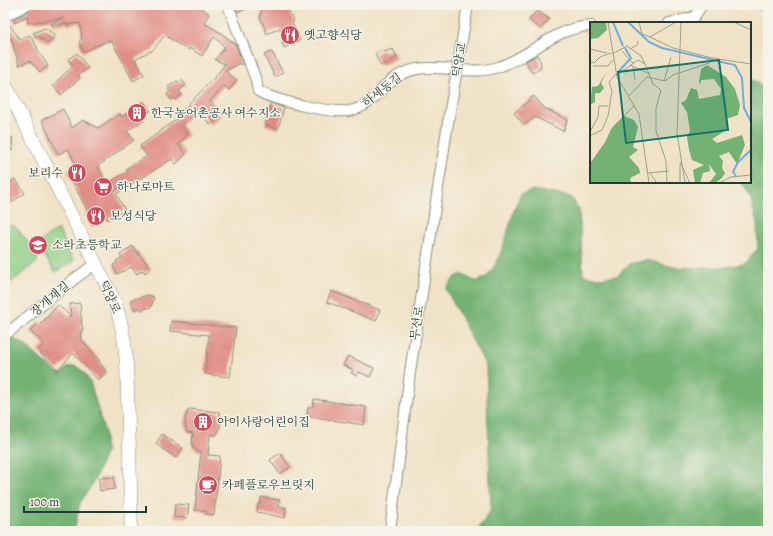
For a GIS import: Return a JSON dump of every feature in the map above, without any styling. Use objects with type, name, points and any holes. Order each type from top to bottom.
[{"type":"main road","name":"덕양로","points":[[5,84],[116,305],[123,331],[128,398],[131,531]]},
{"type":"street","points":[[5,16],[26,5]]},
{"type":"street","name":"하세동길","points":[[228,5],[256,80],[258,91],[274,98],[336,110],[350,111],[363,106],[375,98],[391,81],[402,73],[418,69],[433,68],[465,71],[492,69],[508,64],[563,32],[590,26]]},
{"type":"street","name":"덕양교","points":[[449,116],[468,5]]},
{"type":"street","points":[[673,22],[694,17],[702,5]]},
{"type":"street","name":"무선로","points":[[390,531],[411,364],[449,116]]},
{"type":"street","name":"장개재길","points":[[5,335],[95,264]]},
{"type":"green space","points":[[751,79],[768,90],[768,450],[766,451],[764,464],[768,492],[768,530],[477,531],[491,510],[486,366],[446,289],[455,277],[462,274],[475,281],[479,281],[486,277],[498,260],[516,204],[521,194],[533,190],[571,197],[579,210],[583,275],[599,278],[617,276],[629,264],[646,260],[677,268],[724,267],[745,264],[758,248],[757,223],[750,196],[742,183],[751,183]]},
{"type":"green space","points":[[11,224],[16,227],[37,254],[38,259],[36,263],[5,287],[5,227]]},
{"type":"green space","points":[[58,229],[74,261],[55,272],[37,244]]},
{"type":"green space","points":[[5,335],[24,344],[54,371],[61,374],[68,367],[75,366],[83,371],[90,382],[104,430],[106,451],[94,481],[80,503],[74,531],[5,531]]},
{"type":"building","points":[[32,5],[125,5],[125,8],[137,7],[138,5],[199,5],[209,14],[204,23],[221,33],[236,45],[243,64],[241,65],[240,63],[225,71],[237,80],[229,90],[224,86],[210,101],[222,114],[211,125],[197,109],[181,125],[188,135],[178,144],[186,154],[176,164],[172,159],[116,194],[125,210],[107,220],[106,217],[92,225],[88,217],[87,210],[67,171],[77,166],[68,149],[58,154],[42,120],[63,109],[72,128],[83,120],[98,128],[120,114],[122,117],[144,102],[150,111],[142,117],[144,120],[127,131],[134,140],[98,166],[107,184],[128,171],[126,169],[147,156],[140,146],[181,116],[179,114],[215,77],[225,64],[215,60],[225,47],[214,37],[202,56],[190,48],[189,50],[185,47],[184,48],[165,35],[151,52],[150,51],[135,59],[144,75],[133,81],[112,41],[109,42],[109,40],[83,52],[79,42],[82,39],[80,23],[51,25],[64,18],[28,23],[27,16],[15,23],[13,19],[29,11]]},
{"type":"building","points":[[235,5],[255,5],[238,12]]},
{"type":"building","points":[[263,5],[279,8],[286,5],[300,40],[284,48],[282,42],[286,40],[280,28],[267,34],[260,17]]},
{"type":"building","points":[[537,10],[549,19],[541,29],[529,20]]},
{"type":"building","points":[[6,22],[8,22],[20,40],[30,35],[48,66],[40,72],[30,61],[19,65],[11,38],[8,39],[5,35],[9,31]]},
{"type":"building","points":[[45,28],[55,35],[49,44],[33,33]]},
{"type":"building","points":[[393,49],[397,58],[381,66],[375,54],[383,50],[384,52]]},
{"type":"building","points":[[272,52],[283,73],[275,77],[264,55]]},
{"type":"building","points":[[77,53],[88,68],[78,75],[80,78],[61,95],[53,85],[73,66],[68,59]]},
{"type":"building","points":[[537,55],[541,63],[540,69],[532,73],[526,61]]},
{"type":"building","points":[[182,80],[186,85],[179,90],[182,95],[175,100],[174,98],[171,100],[167,94],[170,92],[168,87],[177,81]]},
{"type":"building","points":[[534,96],[544,108],[568,120],[563,131],[535,117],[524,125],[514,113]]},
{"type":"building","points":[[271,103],[284,108],[278,129],[265,125]]},
{"type":"building","points":[[12,137],[13,150],[5,151],[5,138]]},
{"type":"building","points":[[15,179],[25,193],[5,207],[5,186]]},
{"type":"building","points":[[132,246],[151,268],[145,273],[143,270],[137,274],[131,267],[117,274],[113,265],[117,263],[116,261],[122,258],[120,255]]},
{"type":"building","points":[[331,291],[380,310],[376,321],[327,302]]},
{"type":"building","points":[[148,295],[154,297],[151,307],[141,310],[140,308],[135,310],[135,308],[133,309],[131,300]]},
{"type":"building","points":[[80,303],[83,327],[81,339],[100,361],[99,362],[107,372],[98,380],[73,353],[58,370],[38,351],[44,344],[30,331],[39,322],[41,324],[58,305],[71,317],[70,304]]},
{"type":"building","points":[[171,321],[236,328],[230,377],[205,374],[209,335],[170,331]]},
{"type":"building","points":[[348,356],[374,368],[370,377],[359,372],[357,376],[351,373],[353,370],[343,365]]},
{"type":"building","points":[[314,399],[366,407],[364,425],[307,416],[308,407],[313,407]]},
{"type":"building","points":[[189,409],[219,412],[221,419],[220,428],[216,435],[210,434],[208,455],[220,456],[214,515],[206,514],[206,511],[195,510],[201,451],[197,451],[192,446],[193,433],[187,432],[185,424],[186,415]]},
{"type":"building","points":[[162,434],[183,448],[176,458],[156,444]]},
{"type":"building","points":[[280,453],[290,467],[280,474],[270,460]]},
{"type":"building","points":[[114,477],[115,489],[100,491],[99,478]]},
{"type":"building","points":[[261,497],[280,500],[279,507],[286,508],[285,518],[257,512]]},
{"type":"building","points":[[175,504],[189,505],[187,518],[174,517]]},
{"type":"waterway","points":[[747,5],[768,12]]},
{"type":"place","name":"옛고향식당","points":[[290,35]]},
{"type":"place","name":"한국농어촌공사 여수지소","points":[[137,113]]},
{"type":"place","name":"보리수","points":[[77,173]]},
{"type":"place","name":"하나로마트","points":[[103,187]]},
{"type":"place","name":"보성식당","points":[[96,216]]},
{"type":"place","name":"소라초등학교","points":[[38,245]]},
{"type":"place","name":"아이사랑어린이집","points":[[203,422]]},
{"type":"place","name":"카페플로우브릿지","points":[[208,485]]}]
